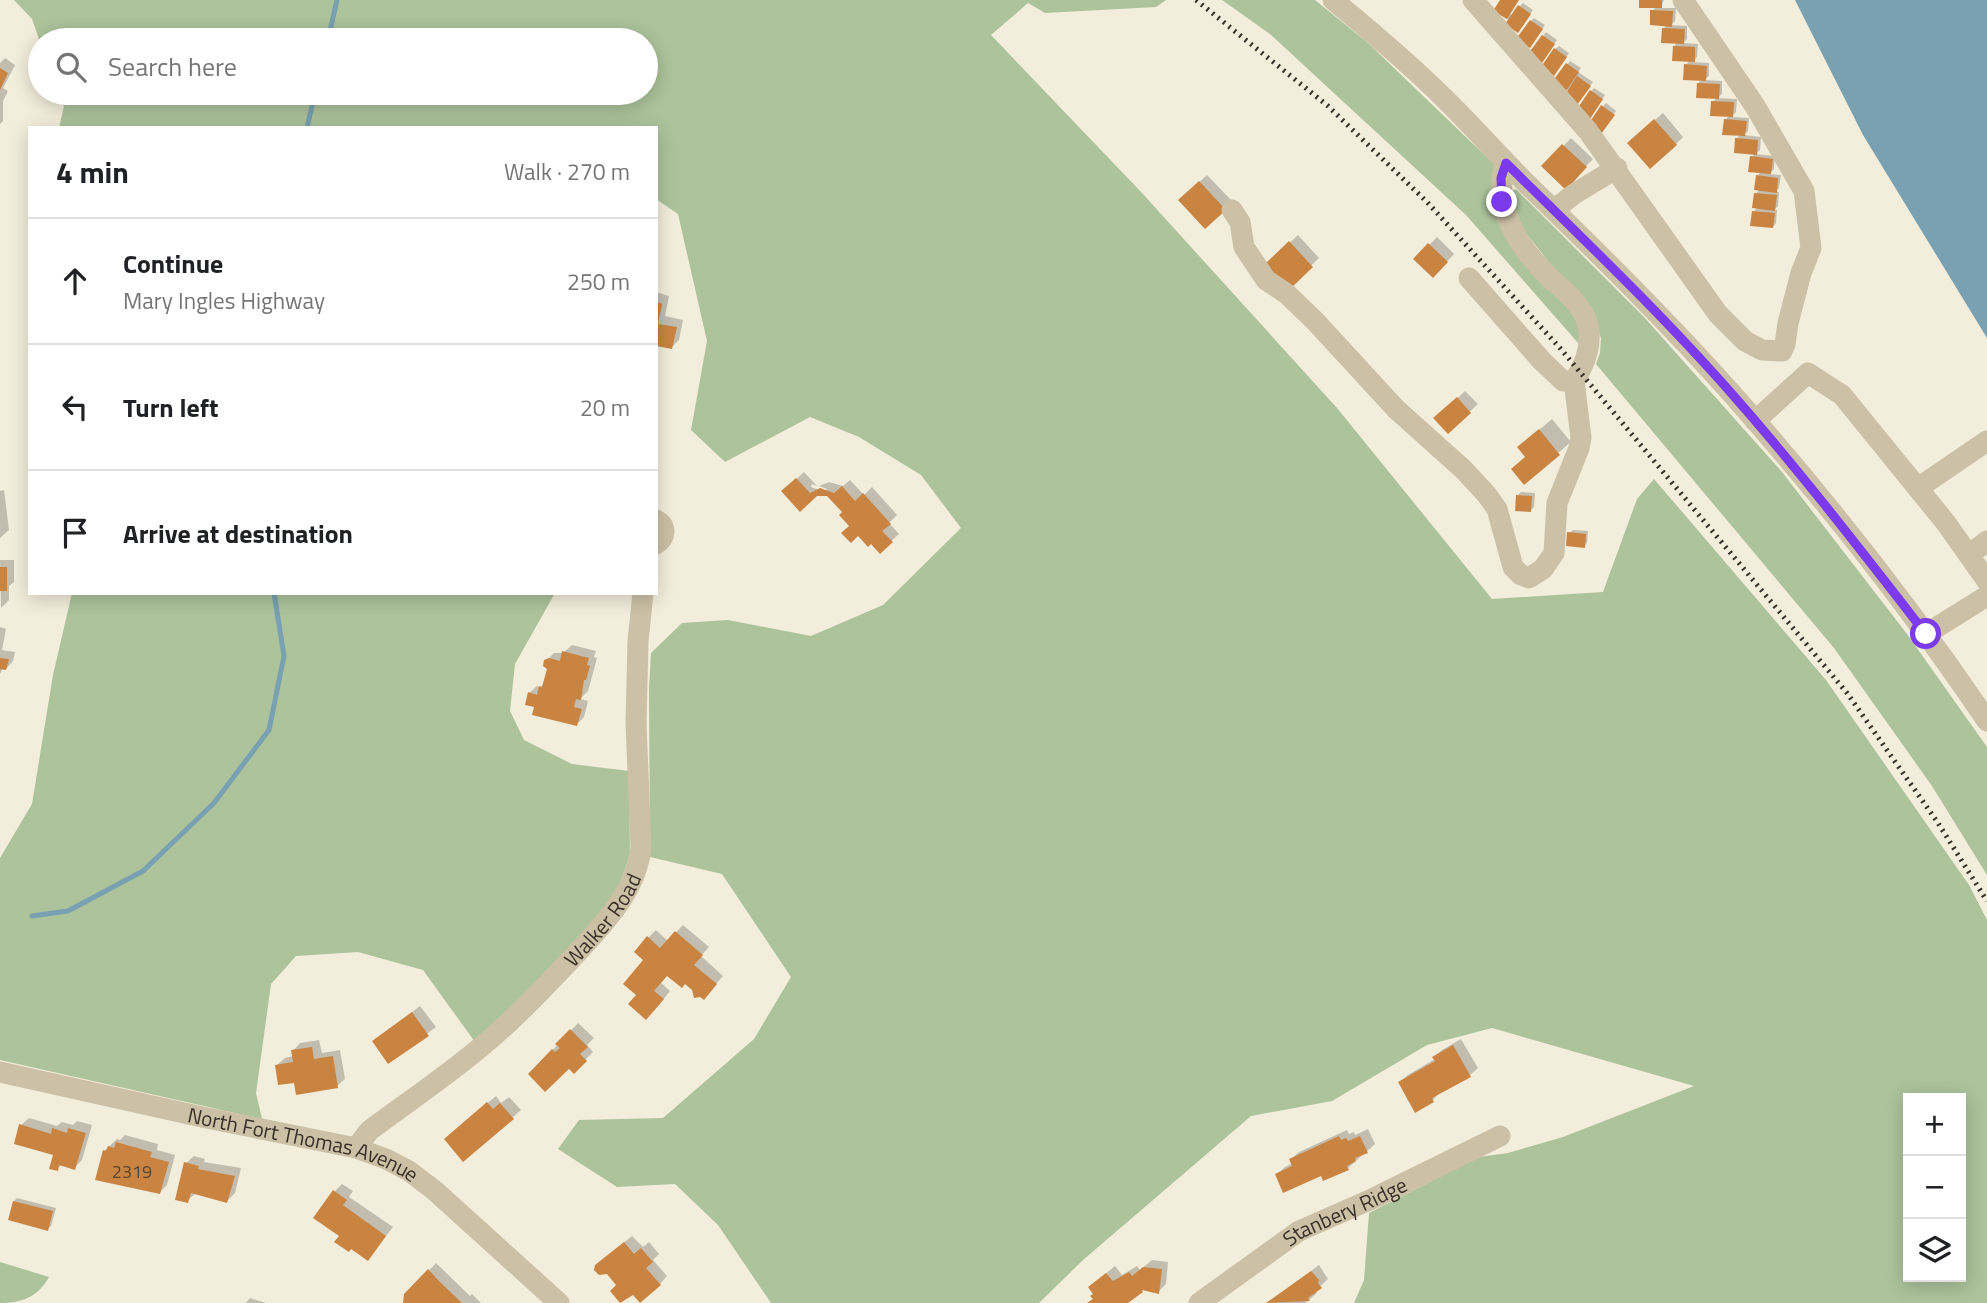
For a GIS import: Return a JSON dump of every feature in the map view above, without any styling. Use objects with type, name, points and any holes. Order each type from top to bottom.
[{"type":"street","points":[[1333,0],[1382,40],[1438,93],[1634,289],[1755,421],[1926,634],[1987,721]]},
{"type":"street","points":[[1473,0],[1588,131],[1718,314],[1745,341],[1762,350],[1782,351],[1808,373],[1842,395],[1918,488],[1987,580]]},
{"type":"street","points":[[1683,0],[1755,106],[1804,191],[1811,248],[1801,274],[1782,351]]},
{"type":"street","points":[[1232,210],[1240,222],[1244,247],[1266,280],[1287,294],[1306,312],[1396,409],[1464,470],[1487,495],[1497,509],[1513,567],[1529,578],[1544,569],[1555,553],[1558,503],[1580,448],[1574,381],[1587,355],[1589,338],[1586,319],[1575,301],[1525,250],[1511,228],[1502,202],[1501,178],[1506,163]]},
{"type":"street","points":[[1554,210],[1616,168]]},
{"type":"street","points":[[1469,278],[1542,361],[1563,381],[1574,381]]},
{"type":"street","points":[[1755,421],[1808,373]]},
{"type":"street","points":[[1918,488],[1987,441]]},
{"type":"street","points":[[658,522],[664,532],[663,538],[658,542]]},
{"type":"street","points":[[1969,555],[1987,541]]},
{"type":"street","name":"Walker Road","points":[[356,1148],[369,1131],[474,1052],[512,1019],[592,938],[629,887],[641,848],[636,723],[638,640],[643,595]]},
{"type":"street","points":[[1926,634],[1987,596]]},
{"type":"street","name":"North Fort Thomas Avenue","points":[[0,1072],[356,1148],[409,1171],[434,1190],[559,1303]]},
{"type":"street","name":"Stanbery Ridge","points":[[1199,1303],[1299,1231],[1372,1199],[1500,1136]]},
{"type":"green space","points":[[14,0],[1166,0],[1156,7],[1045,13],[1028,3],[991,35],[1142,193],[1337,408],[1492,599],[1603,592],[1637,499],[1654,479],[1826,680],[1969,885],[1987,920],[1987,1303],[1354,1303],[1364,1280],[1369,1213],[1479,1157],[1508,1153],[1563,1137],[1694,1086],[1492,1028],[1427,1045],[1332,1101],[1251,1116],[1083,1260],[1039,1303],[771,1303],[718,1225],[675,1184],[617,1187],[558,1149],[579,1120],[663,1118],[754,1039],[791,977],[722,874],[650,857],[651,653],[682,623],[728,620],[811,636],[883,605],[961,528],[921,475],[859,437],[810,417],[725,462],[691,430],[707,341],[678,214],[658,200],[658,126],[59,126],[64,105],[658,105],[658,28],[35,28],[32,19]]},
{"type":"green space","points":[[1222,0],[1315,0],[1368,43],[1495,165],[1499,221],[1570,304],[1579,327],[1579,344],[1466,215],[1270,34]]},
{"type":"green space","points":[[1516,189],[1644,317],[1782,472],[1907,634],[1987,747],[1987,875],[1932,786],[1834,648],[1596,364],[1601,338],[1594,320],[1522,228],[1510,192]]},
{"type":"green space","points":[[72,595],[554,595],[515,664],[510,711],[524,740],[572,764],[629,771],[630,854],[618,890],[562,957],[475,1042],[423,970],[358,952],[296,956],[271,984],[256,1093],[262,1119],[0,1060],[0,858],[32,804],[53,675]]},
{"type":"green space","points":[[0,1262],[49,1277],[29,1298],[0,1303]]},
{"type":"water","points":[[1795,0],[1987,0],[1987,338],[1863,135]]},
{"type":"building","points":[[1500,0],[1519,0],[1507,19],[1493,11]]},
{"type":"building","points":[[1639,0],[1662,0],[1662,8],[1639,8]]},
{"type":"building","points":[[1518,5],[1531,14],[1518,33],[1505,24]]},
{"type":"building","points":[[1650,10],[1673,11],[1672,27],[1650,25]]},
{"type":"building","points":[[1530,20],[1543,29],[1530,48],[1516,39]]},
{"type":"building","points":[[1662,28],[1685,29],[1684,44],[1661,43]]},
{"type":"building","points":[[1542,35],[1555,44],[1542,63],[1528,54]]},
{"type":"building","points":[[1673,46],[1695,47],[1695,62],[1672,61]]},
{"type":"building","points":[[1554,48],[1567,57],[1554,76],[1541,67]]},
{"type":"building","points":[[1566,63],[1579,72],[1566,91],[1552,82]]},
{"type":"building","points":[[1684,64],[1707,66],[1706,81],[1683,80]]},
{"type":"building","points":[[0,68],[8,73],[0,90]]},
{"type":"building","points":[[1577,76],[1591,86],[1577,105],[1564,96]]},
{"type":"building","points":[[1697,83],[1720,84],[1719,99],[1696,98]]},
{"type":"building","points":[[1590,90],[1603,99],[1590,119],[1577,109]]},
{"type":"building","points":[[1711,101],[1734,102],[1733,117],[1710,116]]},
{"type":"building","points":[[1601,105],[1615,115],[1601,134],[1588,125]]},
{"type":"building","points":[[1654,119],[1677,145],[1650,169],[1627,143]]},
{"type":"building","points":[[1724,119],[1747,121],[1745,136],[1722,135]]},
{"type":"building","points":[[1735,138],[1758,140],[1757,155],[1734,153]]},
{"type":"building","points":[[1562,144],[1587,167],[1566,190],[1541,166]]},
{"type":"building","points":[[1750,156],[1773,159],[1771,174],[1748,172]]},
{"type":"building","points":[[1756,175],[1778,178],[1777,193],[1754,190]]},
{"type":"building","points":[[1199,181],[1226,210],[1205,229],[1178,200]]},
{"type":"building","points":[[1754,193],[1777,195],[1775,211],[1752,208]]},
{"type":"building","points":[[1752,211],[1775,213],[1773,228],[1750,226]]},
{"type":"building","points":[[1289,241],[1313,267],[1289,290],[1265,264]]},
{"type":"building","points":[[1428,243],[1448,262],[1433,278],[1413,259]]},
{"type":"building","points":[[658,302],[662,304],[658,324]]},
{"type":"building","points":[[658,324],[677,327],[672,349],[658,346]]},
{"type":"building","points":[[1457,397],[1471,413],[1448,434],[1433,418]]},
{"type":"building","points":[[1539,429],[1560,455],[1524,485],[1511,469],[1525,457],[1517,447]]},
{"type":"building","points":[[796,478],[810,493],[820,488],[834,493],[842,486],[855,501],[863,493],[891,524],[882,531],[893,542],[880,554],[871,544],[868,547],[858,536],[851,543],[841,533],[849,526],[839,515],[842,512],[827,496],[817,496],[800,512],[781,491]]},
{"type":"building","points":[[1516,495],[1532,496],[1531,512],[1515,511]]},
{"type":"building","points":[[1567,532],[1586,534],[1585,548],[1566,546]]},
{"type":"building","points":[[0,567],[7,567],[7,591],[0,591]]},
{"type":"building","points":[[562,651],[589,658],[587,665],[590,666],[584,680],[581,700],[576,699],[574,707],[582,709],[577,726],[532,715],[534,707],[525,705],[528,692],[537,695],[539,686],[542,687],[547,669],[543,666],[544,660],[549,658],[560,661]]},
{"type":"building","points":[[0,658],[9,659],[6,670],[0,669]]},
{"type":"building","points":[[675,931],[703,955],[694,965],[717,984],[704,1000],[700,997],[694,998],[692,990],[685,984],[682,988],[667,976],[654,991],[664,999],[646,1020],[628,1004],[636,995],[623,984],[643,960],[634,952],[647,936],[660,948]]},
{"type":"building","points":[[412,1012],[429,1036],[388,1064],[372,1041]]},
{"type":"building","points":[[570,1029],[588,1047],[580,1054],[587,1061],[574,1074],[569,1069],[545,1092],[528,1074],[552,1049],[555,1052],[560,1048],[555,1044]]},
{"type":"building","points":[[1453,1045],[1471,1077],[1432,1098],[1434,1102],[1415,1113],[1398,1082],[1435,1061],[1432,1057]]},
{"type":"building","points":[[312,1047],[314,1059],[333,1056],[338,1088],[296,1095],[294,1083],[278,1085],[275,1065],[293,1062],[291,1050]]},
{"type":"building","points":[[487,1102],[493,1109],[500,1103],[514,1119],[463,1162],[444,1139]]},
{"type":"building","points":[[19,1124],[51,1134],[52,1128],[67,1133],[68,1128],[86,1133],[75,1170],[59,1165],[58,1171],[49,1169],[53,1155],[14,1144]]},
{"type":"building","points":[[1339,1136],[1341,1140],[1346,1138],[1348,1141],[1360,1136],[1368,1153],[1355,1158],[1356,1161],[1347,1166],[1349,1170],[1323,1181],[1321,1176],[1283,1193],[1275,1174],[1292,1166],[1289,1159]]},
{"type":"building","points":[[116,1142],[152,1152],[150,1157],[169,1162],[160,1194],[95,1180],[103,1150],[106,1151],[108,1146],[114,1148]]},
{"type":"building","points":[[184,1162],[199,1166],[198,1169],[235,1176],[227,1203],[191,1193],[188,1203],[175,1200]]},
{"type":"building","points":[[333,1190],[347,1200],[343,1205],[386,1236],[368,1261],[351,1249],[349,1252],[334,1242],[339,1236],[313,1218]]},
{"type":"building","points":[[13,1201],[53,1211],[48,1231],[8,1220]]},
{"type":"building","points":[[624,1242],[634,1254],[641,1248],[653,1262],[646,1268],[661,1285],[640,1303],[633,1295],[620,1303],[610,1291],[616,1285],[607,1274],[599,1275],[594,1270],[595,1265]]},
{"type":"building","points":[[1143,1267],[1162,1269],[1159,1294],[1142,1290],[1143,1292],[1128,1303],[1087,1303],[1093,1299],[1088,1287],[1106,1273],[1113,1281],[1129,1272],[1132,1276]]},
{"type":"building","points":[[428,1269],[462,1303],[403,1303],[404,1294]]},
{"type":"building","points":[[1311,1271],[1322,1288],[1308,1298],[1310,1301],[1266,1303]]},
{"type":"waterway","points":[[331,28],[337,0]]},
{"type":"waterway","points":[[307,126],[312,105]]},
{"type":"waterway","points":[[32,916],[68,911],[143,871],[214,803],[269,730],[284,656],[274,595]]},
{"type":"railway","points":[[1196,0],[1328,106],[1427,202],[1560,348],[1847,693],[1938,823],[1987,901]]},
{"type":"route","points":[[1502,202],[1501,178],[1506,163],[1634,289],[1731,393],[1926,634]]}]
